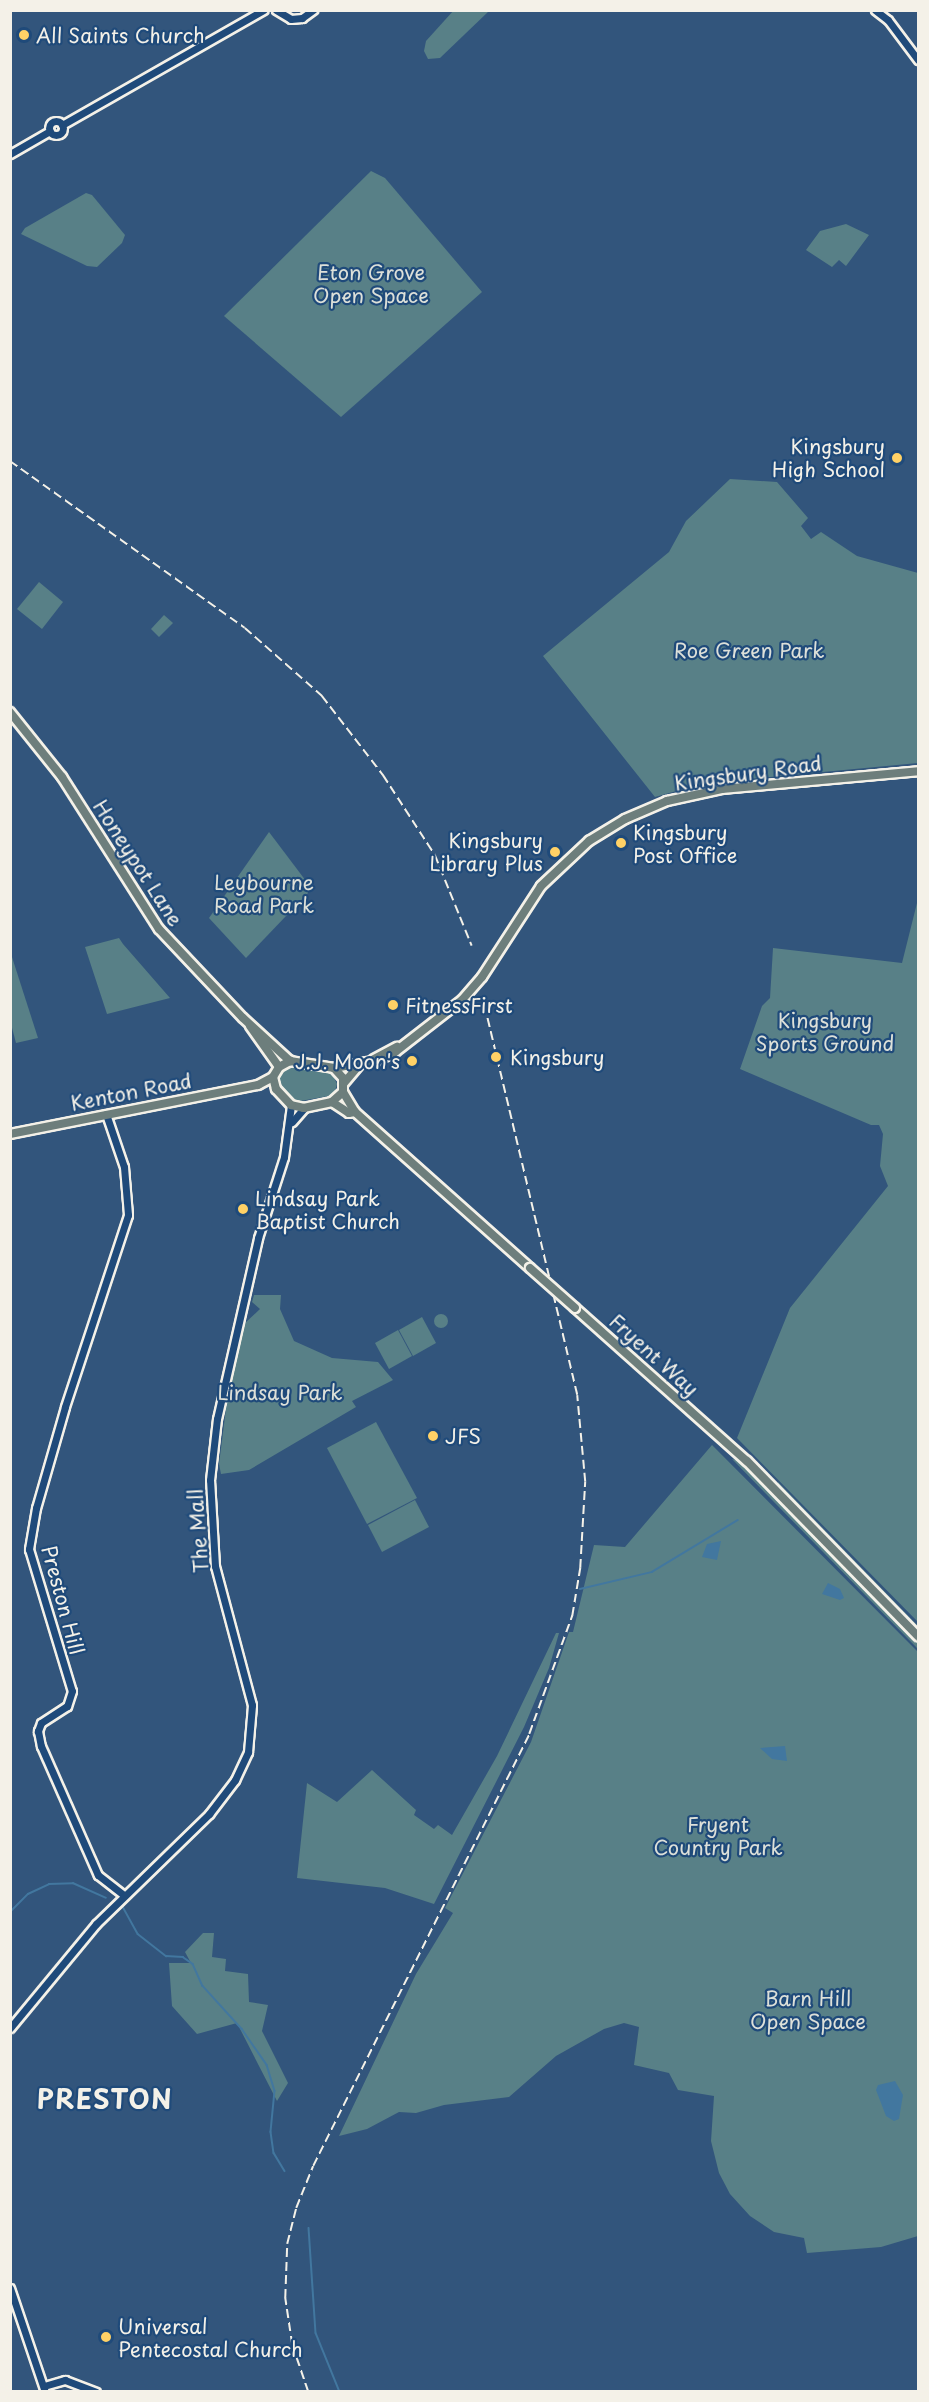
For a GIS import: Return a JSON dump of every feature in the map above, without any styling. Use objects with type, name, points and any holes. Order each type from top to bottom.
[{"type":"main road","name":"Honeypot Lane","points":[[10,711],[62,777],[159,929],[248,1022],[290,1061]]},
{"type":"main road","name":"Kingsbury Road","points":[[334,1068],[360,1064],[397,1047],[470,991],[530,899],[568,858],[625,819],[668,801],[722,789],[918,771]]},
{"type":"main road","name":"Honeypot Lane","points":[[248,1022],[279,1066]]},
{"type":"main road","points":[[344,1083],[334,1068],[290,1061],[279,1066],[273,1077],[276,1089],[291,1105],[304,1108],[332,1102],[343,1092],[344,1083],[360,1064]]},
{"type":"main road","name":"Kenton Road","points":[[10,1134],[258,1085],[273,1077]]},
{"type":"main road","name":"Kenton Road","points":[[258,1085],[276,1089]]},
{"type":"main road","name":"Fryent Way","points":[[343,1092],[355,1112],[765,1478],[918,1636]]},
{"type":"main road","name":"Fryent Way","points":[[332,1102],[349,1113],[355,1112]]},
{"type":"street","points":[[10,154],[50,131],[53,122],[62,125],[264,10]]},
{"type":"street","points":[[276,10],[291,19],[302,18],[313,10]]},
{"type":"street","points":[[875,10],[898,32],[918,60]]},
{"type":"street","name":"The Mall","points":[[124,1895],[209,1814],[235,1780],[248,1752],[252,1705],[215,1566],[210,1480],[217,1419],[244,1300],[292,1122],[291,1105]]},
{"type":"street","name":"The Mall","points":[[292,1122],[304,1108]]},
{"type":"street","name":"Preston Hill","points":[[106,1114],[124,1167],[128,1215],[65,1407],[36,1508],[29,1549],[72,1691],[67,1706],[41,1723],[38,1731],[41,1746],[98,1875],[124,1895]]},
{"type":"street","points":[[10,2028],[53,1973],[124,1895]]},
{"type":"street","points":[[10,2288],[44,2389],[65,2380],[96,2391]]},
{"type":"green space","points":[[454,10],[489,11],[440,58],[428,59],[424,51],[426,41]]},
{"type":"green space","name":"Eton Grove Open Space","points":[[371,171],[385,178],[482,292],[341,417],[224,316]]},
{"type":"green space","points":[[86,193],[92,195],[125,235],[122,243],[97,267],[87,266],[21,234],[25,228]]},
{"type":"green space","points":[[846,224],[869,235],[846,266],[839,260],[832,267],[806,250],[820,231]]},
{"type":"green space","name":"Roe Green Park","points":[[730,479],[777,482],[808,518],[801,526],[811,539],[821,532],[857,556],[918,573],[918,763],[705,783],[655,797],[543,656],[669,552],[686,521]]},
{"type":"green space","points":[[39,582],[63,602],[42,629],[17,609]]},
{"type":"green space","points":[[164,615],[173,623],[159,637],[151,629]]},
{"type":"green space","name":"Leybourne Road Park","points":[[269,832],[309,885],[308,893],[246,958],[209,918]]},
{"type":"green space","name":"Kingsbury Sports Ground","points":[[918,899],[918,1622],[737,1438],[790,1308],[888,1186],[880,1166],[883,1134],[879,1125],[871,1125],[740,1069],[762,1006],[770,998],[773,948],[902,963]]},
{"type":"green space","points":[[119,938],[170,998],[107,1014],[85,947]]},
{"type":"green space","points":[[11,954],[38,1038],[16,1043],[11,1024]]},
{"type":"green space","points":[[293,1065],[332,1073],[337,1084],[334,1095],[295,1102],[278,1082],[283,1070]]},
{"type":"green space","name":"Lindsay Park","points":[[254,1295],[281,1295],[280,1309],[294,1341],[332,1358],[378,1362],[393,1380],[352,1401],[356,1407],[249,1470],[221,1474],[219,1464],[229,1385],[244,1324],[260,1309],[252,1302]]},
{"type":"green space","points":[[441,1314],[446,1316],[448,1321],[446,1326],[441,1328],[436,1326],[434,1321],[436,1316]]},
{"type":"green space","points":[[422,1317],[436,1343],[413,1356],[399,1330]]},
{"type":"green space","points":[[398,1330],[412,1356],[389,1369],[375,1343]]},
{"type":"green space","points":[[376,1422],[417,1498],[367,1524],[327,1448]]},
{"type":"green space","name":"Fryent Country Park","points":[[712,1445],[918,1652],[918,2236],[881,2247],[807,2253],[804,2238],[774,2232],[750,2216],[730,2194],[719,2173],[711,2141],[714,2096],[678,2090],[669,2073],[634,2065],[639,2027],[624,2023],[604,2029],[556,2056],[509,2097],[444,2105],[416,2113],[399,2112],[367,2129],[339,2136],[416,1974],[453,1913],[445,1908],[531,1742],[569,1632],[573,1632],[594,1545],[625,1547]]},
{"type":"green space","points":[[732,1459],[740,1461],[779,1499],[918,1642],[918,1649]]},
{"type":"green space","points":[[778,1482],[918,1626],[918,1631],[778,1487]]},
{"type":"green space","points":[[415,1500],[429,1527],[382,1552],[368,1525]]},
{"type":"green space","points":[[556,1633],[559,1633],[549,1668],[524,1727],[434,1904],[385,1888],[297,1878],[307,1783],[337,1802],[372,1770],[416,1810],[414,1815],[434,1829],[438,1825],[452,1835],[497,1756]]},
{"type":"green space","points":[[203,1933],[214,1933],[212,1957],[226,1959],[225,1971],[248,1974],[249,2002],[268,2005],[262,2031],[288,2083],[277,2101],[237,2023],[197,2034],[172,2006],[169,1963],[191,1963],[185,1952]]},
{"type":"water","points":[[721,1541],[717,1560],[702,1557],[707,1544]]},
{"type":"water","points":[[828,1583],[840,1589],[844,1598],[840,1600],[822,1594]]},
{"type":"water","points":[[785,1746],[787,1761],[772,1759],[760,1748]]},
{"type":"water","points":[[895,2081],[903,2095],[899,2119],[894,2121],[886,2116],[876,2090],[878,2085]]},
{"type":"waterway","points":[[580,1589],[652,1572],[738,1520]]},
{"type":"waterway","points":[[10,1912],[28,1894],[49,1884],[73,1883],[106,1898]]},
{"type":"waterway","points":[[122,1905],[138,1934],[166,1956],[183,1957],[193,1964],[203,1986],[242,2029],[267,2065],[275,2091],[271,2132],[274,2153],[285,2171]]},
{"type":"waterway","points":[[309,2228],[316,2333],[340,2392]]},
{"type":"railway","points":[[10,461],[245,628],[322,696],[383,775],[435,855],[472,946]]},
{"type":"railway","points":[[308,2392],[292,2345],[285,2298],[287,2244],[296,2208],[313,2166],[529,1734],[572,1616],[580,1568],[585,1482],[577,1395],[487,1016]]},
{"type":"place","name":"All Saints Church","points":[[24,35]]},
{"type":"place","name":"Kingsbury High School","points":[[897,458]]},
{"type":"place","name":"Kingsbury Post Office","points":[[621,843]]},
{"type":"place","name":"Kingsbury Library Plus","points":[[555,852]]},
{"type":"place","name":"FitnessFirst","points":[[393,1005]]},
{"type":"place","name":"Kingsbury","points":[[496,1057]]},
{"type":"place","name":"J.J. Moon's","points":[[412,1061]]},
{"type":"place","name":"Lindsay Park Baptist Church","points":[[243,1209]]},
{"type":"place","name":"JFS","points":[[433,1436]]},
{"type":"place","name":"Universal Pentecostal Church","points":[[106,2337]]},
{"type":"district","name":"PRESTON","points":[[105,2099]]},
{"type":"park label","name":"Barn Hill Open Space","points":[[808,2010]]}]
